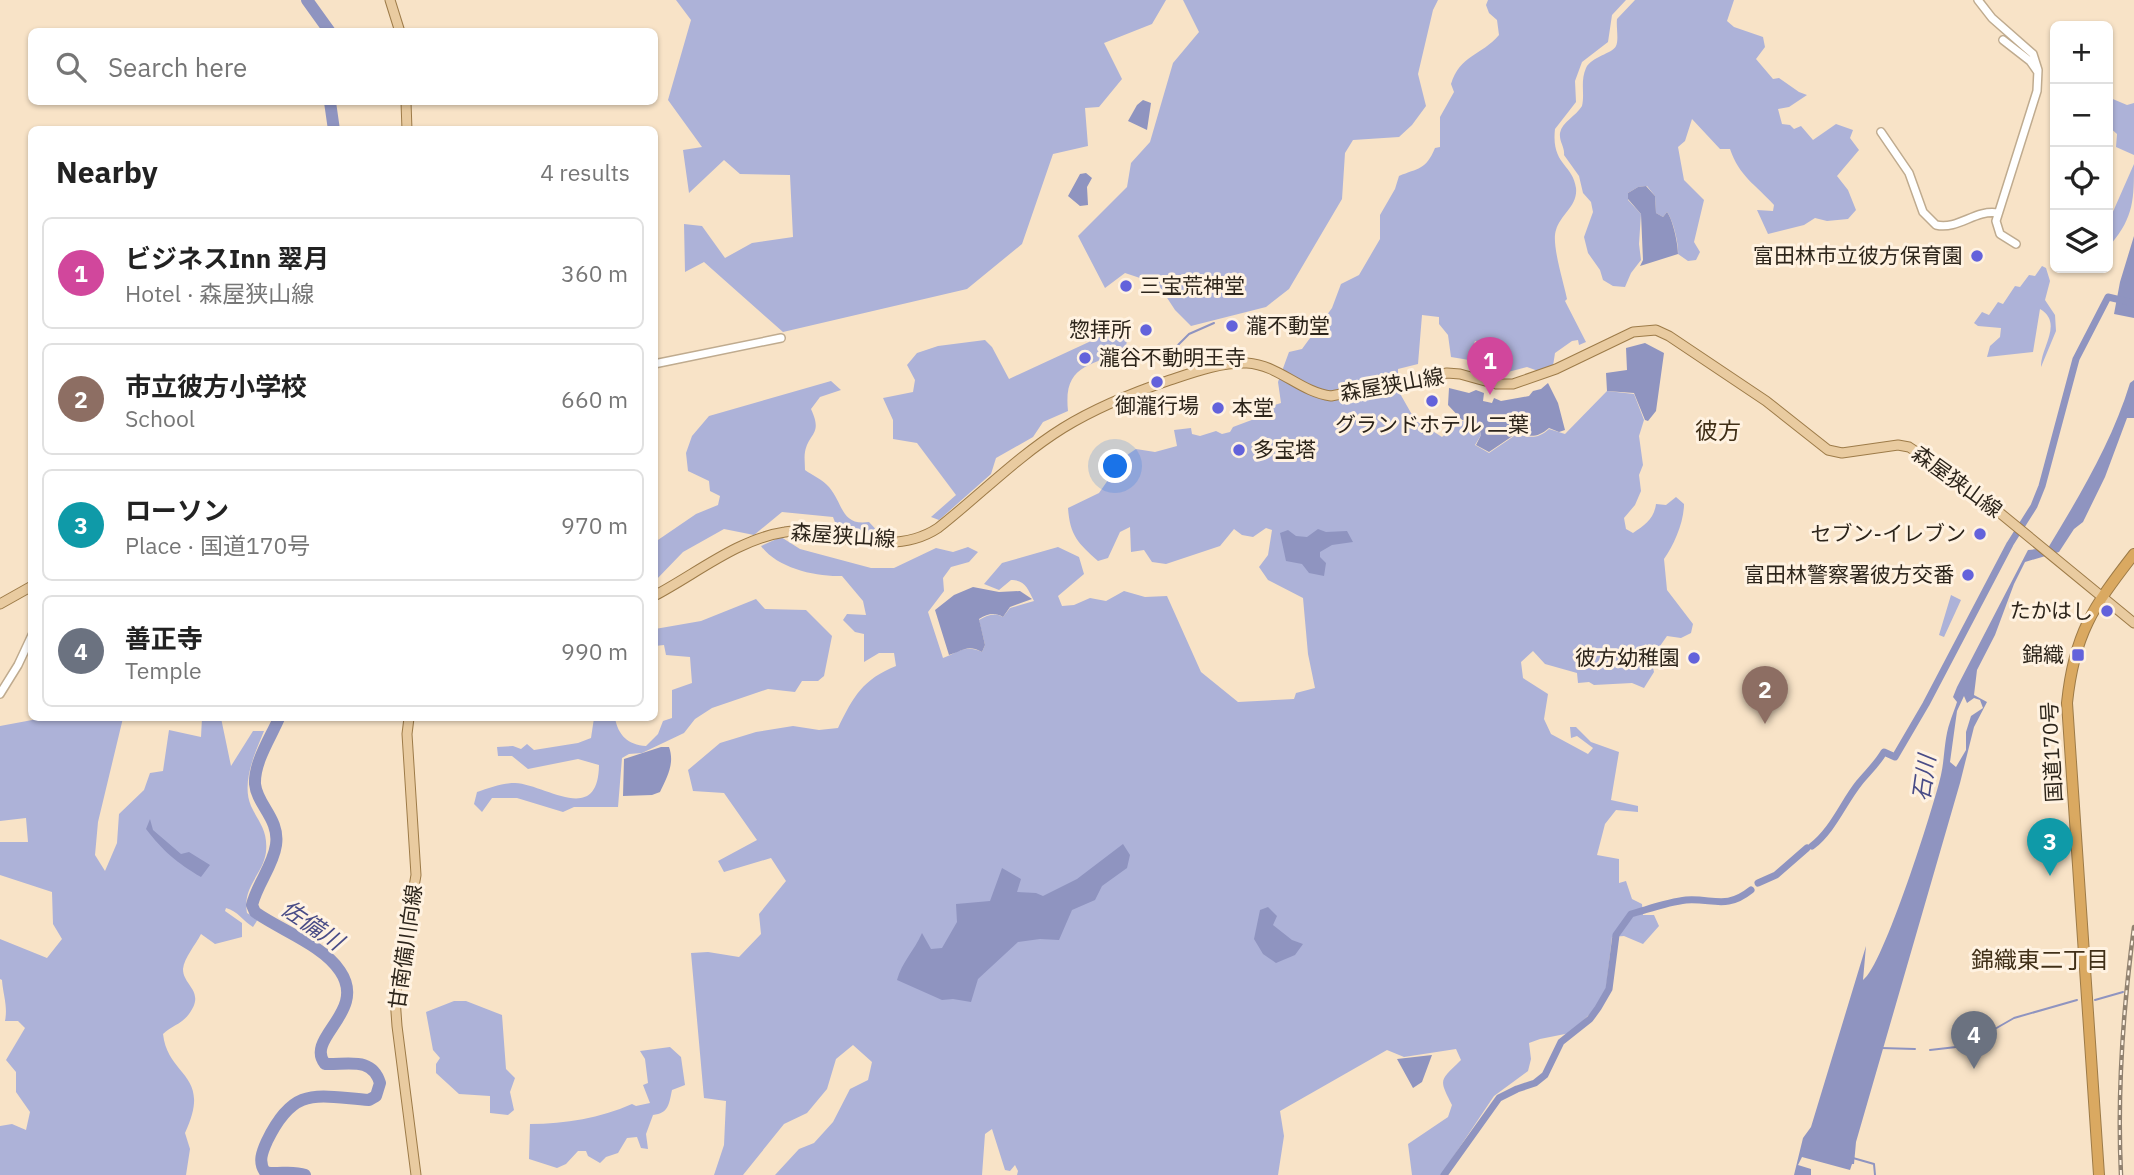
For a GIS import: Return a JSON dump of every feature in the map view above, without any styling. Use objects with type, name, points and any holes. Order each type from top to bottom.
[{"type":"highway","name":"国道170号","points":[[2099,1175],[2067,703],[2072,666],[2091,613],[2134,554]]},
{"type":"main road","points":[[390,0],[399,28]]},
{"type":"main road","points":[[406,105],[407,126]]},
{"type":"main road","name":"森屋狭山線","points":[[658,594],[743,546],[780,532],[807,531],[884,543],[926,535],[1048,438],[1086,414],[1127,395],[1214,367],[1249,363],[1265,366],[1312,392],[1331,396],[1447,373],[1509,385],[1556,369],[1628,334],[1656,330],[1766,401],[1828,450],[1842,453],[1898,445],[1909,447],[1961,481],[2134,622]]},
{"type":"main road","points":[[0,604],[28,588]]},
{"type":"main road","name":"甘南備川向線","points":[[409,721],[407,734],[416,875],[395,998],[416,1175]]},
{"type":"street","points":[[1978,0],[1992,18],[2033,54],[2038,65],[2036,91],[1998,213],[1996,228],[2004,238],[2016,244]]},
{"type":"street","points":[[2003,40],[2030,61],[2038,75]]},
{"type":"street","points":[[1881,132],[1909,173],[1923,212],[1936,225],[1951,226],[1982,212],[1998,213]]},
{"type":"street","points":[[658,363],[781,338]]},
{"type":"street","points":[[0,694],[28,644]]},
{"type":"shaded area","points":[[676,0],[1166,0],[1152,24],[1104,43],[1122,79],[1099,107],[1085,108],[1088,146],[1053,154],[1022,244],[967,289],[783,332],[704,262],[685,272],[684,224],[702,226],[725,258],[752,243],[793,237],[790,175],[740,174],[724,160],[689,193],[683,150],[702,147],[668,100],[691,20]]},
{"type":"shaded area","points":[[1183,0],[1438,0],[1433,10],[1418,74],[1426,106],[1399,137],[1353,140],[1345,153],[1342,199],[1289,289],[1266,307],[1191,326],[1175,310],[1158,284],[1125,273],[1105,288],[1078,236],[1127,187],[1131,163],[1150,142],[1173,63],[1199,32]]},
{"type":"shaded area","points":[[1488,0],[1626,0],[1612,15],[1608,42],[1582,62],[1575,81],[1576,102],[1555,129],[1556,150],[1576,188],[1572,205],[1556,230],[1556,254],[1567,299],[1565,301],[1586,342],[1579,345],[1578,340],[1572,341],[1555,353],[1553,366],[1541,372],[1527,367],[1508,372],[1487,364],[1492,345],[1475,341],[1469,360],[1451,357],[1448,335],[1439,324],[1439,317],[1422,315],[1418,364],[1398,369],[1398,390],[1415,420],[1442,437],[1462,421],[1478,423],[1481,435],[1475,445],[1489,453],[1517,434],[1534,437],[1549,429],[1565,434],[1607,391],[1634,394],[1644,420],[1639,436],[1643,465],[1639,475],[1641,491],[1635,505],[1624,518],[1626,529],[1633,533],[1645,524],[1651,518],[1656,504],[1666,505],[1676,497],[1684,504],[1678,533],[1664,559],[1667,590],[1693,624],[1691,633],[1681,638],[1667,636],[1651,659],[1654,672],[1644,688],[1632,683],[1578,683],[1577,673],[1545,664],[1533,651],[1521,662],[1523,678],[1548,694],[1544,719],[1551,734],[1588,754],[1593,748],[1577,736],[1571,738],[1570,727],[1576,727],[1591,742],[1619,752],[1611,800],[1638,806],[1638,812],[1616,810],[1605,824],[1597,855],[1619,859],[1619,883],[1626,881],[1632,899],[1642,904],[1643,915],[1654,915],[1659,926],[1643,944],[1624,936],[1612,937],[1606,989],[1596,1008],[1570,1033],[1529,1043],[1531,1059],[1528,1071],[1494,1096],[1441,1175],[1412,1175],[1408,1144],[1448,1117],[1452,1105],[1443,1080],[1461,1060],[1456,1049],[1404,1057],[1387,1050],[1280,1111],[1284,1136],[1278,1175],[1017,1175],[1015,1165],[1010,1171],[1005,1170],[992,1129],[985,1134],[982,1175],[775,1175],[799,1149],[814,1143],[833,1122],[850,1089],[868,1080],[872,1062],[853,1045],[836,1059],[827,1089],[807,1113],[784,1124],[743,1175],[714,1175],[724,1145],[726,1101],[704,1098],[691,953],[708,952],[739,957],[761,934],[759,914],[786,881],[771,858],[724,872],[718,861],[757,840],[724,793],[693,791],[688,770],[720,743],[756,732],[793,726],[819,730],[838,728],[860,690],[875,677],[896,666],[894,653],[879,653],[864,662],[864,634],[855,632],[843,620],[847,614],[866,615],[863,601],[842,576],[797,570],[768,554],[761,546],[781,537],[800,549],[871,568],[894,568],[936,548],[953,552],[968,547],[978,552],[969,562],[951,567],[943,578],[944,591],[928,612],[943,658],[967,649],[982,652],[985,645],[979,620],[991,615],[1003,617],[1010,608],[1034,601],[1020,582],[1011,580],[999,590],[984,584],[1002,563],[1058,547],[1079,557],[1084,574],[1058,596],[1062,606],[1074,605],[1090,598],[1106,601],[1124,591],[1145,597],[1167,596],[1201,672],[1238,702],[1294,699],[1296,693],[1315,688],[1308,654],[1303,598],[1268,580],[1259,567],[1268,555],[1272,530],[1266,528],[1253,537],[1242,535],[1234,529],[1220,546],[1166,564],[1152,562],[1144,550],[1131,552],[1130,527],[1120,532],[1108,558],[1098,561],[1076,538],[1068,508],[1099,493],[1124,457],[1136,449],[1155,452],[1177,446],[1174,430],[1191,428],[1192,434],[1200,436],[1216,431],[1222,434],[1230,432],[1233,427],[1257,418],[1255,411],[1281,403],[1278,382],[1289,352],[1302,349],[1332,308],[1341,284],[1359,275],[1380,239],[1380,215],[1399,176],[1421,167],[1435,148],[1440,147],[1440,117],[1454,92],[1451,84],[1455,74],[1465,61],[1499,35],[1497,20],[1489,13],[1486,5]]},
{"type":"shaded area","points":[[1635,0],[1734,0],[1727,21],[1734,27],[1763,37],[1765,47],[1756,59],[1773,79],[1779,78],[1807,95],[1789,107],[1778,109],[1782,124],[1790,125],[1794,129],[1801,126],[1813,140],[1836,124],[1853,130],[1850,138],[1859,150],[1837,176],[1848,190],[1856,210],[1848,219],[1827,221],[1815,218],[1804,225],[1768,234],[1757,210],[1773,211],[1774,205],[1743,173],[1730,149],[1720,149],[1692,119],[1685,141],[1678,147],[1684,180],[1704,200],[1694,242],[1700,252],[1696,260],[1688,261],[1678,254],[1677,238],[1667,212],[1663,217],[1656,213],[1655,196],[1647,186],[1638,187],[1628,193],[1628,200],[1641,214],[1641,260],[1625,287],[1613,286],[1603,280],[1600,270],[1588,253],[1584,237],[1593,212],[1591,202],[1583,193],[1579,176],[1564,155],[1560,133],[1582,106],[1586,68],[1614,49],[1617,19]]},
{"type":"shaded area","points":[[2113,99],[2127,105],[2134,103],[2134,155],[2116,147],[2117,134],[2113,130]]},
{"type":"shaded area","points":[[1143,100],[1151,103],[1147,130],[1128,121]]},
{"type":"shaded area","points":[[2134,164],[2131,207],[2124,225],[2113,242],[2113,212]]},
{"type":"shaded area","points":[[1086,173],[1092,178],[1087,187],[1088,205],[1080,206],[1068,196],[1080,174]]},
{"type":"shaded area","points":[[1646,186],[1655,196],[1656,213],[1663,217],[1667,212],[1669,216],[1675,232],[1678,254],[1640,266],[1643,260],[1641,214],[1628,199],[1628,193]]},
{"type":"shaded area","points":[[2134,236],[2134,318],[2114,314],[2120,282]]},
{"type":"shaded area","points":[[2042,266],[2046,268],[2050,281],[2045,300],[2055,315],[2056,331],[2041,367],[2051,328],[2047,315],[2040,309],[2033,352],[1987,357],[1990,346],[2000,337],[2001,328],[1978,326],[1974,323],[1982,312],[1989,315],[1998,302],[2003,304],[2015,286],[2020,287],[2029,275],[2035,276]]},
{"type":"shaded area","points":[[1117,329],[1125,332],[1126,348],[1091,364],[1075,375],[1070,384],[1068,411],[1043,422],[1033,437],[996,458],[991,474],[939,520],[931,517],[956,495],[917,443],[893,439],[893,420],[883,398],[913,392],[915,380],[907,365],[917,353],[938,346],[985,340],[992,347],[1009,379]]},
{"type":"shaded area","points":[[1645,343],[1664,353],[1656,411],[1648,421],[1645,420],[1634,393],[1607,391],[1606,373],[1627,370],[1626,348]]},
{"type":"shaded area","points":[[2134,380],[2134,418],[2127,418],[2105,477],[2083,522],[2074,529],[2059,552],[2025,562],[1995,635],[1977,670],[1974,695],[1987,702],[1974,727],[1856,1142],[1854,1164],[1850,1170],[1802,1157],[1798,1165],[1811,1169],[1811,1175],[1794,1175],[1803,1138],[1811,1127],[1866,946],[1863,980],[1883,947],[1919,850],[1941,775],[1947,735],[1957,702],[1953,697],[1957,687],[2028,550],[2048,548],[2083,488],[2105,447],[2130,383]],"holes":[[[1964,696],[1967,703],[1974,698],[1980,700],[1983,708],[1971,716],[1966,732],[1966,750],[1956,767],[1950,762],[1957,711]]]},
{"type":"shaded area","points":[[831,381],[841,390],[820,397],[811,409],[816,424],[805,452],[805,470],[829,487],[848,517],[853,521],[869,522],[883,537],[839,533],[833,517],[782,512],[754,535],[724,529],[683,552],[658,578],[658,540],[696,514],[718,505],[720,496],[710,491],[709,481],[688,471],[686,453],[692,436],[709,416]]},
{"type":"shaded area","points":[[1548,383],[1558,403],[1565,430],[1559,432],[1549,428],[1534,436],[1517,433],[1489,452],[1476,445],[1481,435],[1478,423],[1462,420],[1448,405],[1449,388],[1469,393],[1476,390],[1484,393],[1483,401],[1492,403],[1494,398],[1501,401],[1529,396]]},
{"type":"shaded area","points":[[1318,529],[1326,532],[1347,531],[1353,542],[1332,545],[1320,552],[1320,557],[1326,563],[1324,576],[1309,573],[1302,564],[1286,561],[1280,533],[1288,530],[1296,536],[1307,537]]},
{"type":"shaded area","points":[[973,587],[999,592],[1020,591],[1032,599],[1010,607],[1003,617],[991,614],[979,619],[985,645],[982,652],[969,648],[949,655],[935,610],[954,595]]},
{"type":"shaded area","points":[[1951,595],[1961,600],[1944,637],[1939,635]]},
{"type":"shaded area","points":[[756,599],[765,609],[806,610],[832,636],[824,676],[818,681],[802,681],[795,692],[768,689],[712,708],[695,719],[684,733],[642,753],[629,754],[622,758],[618,807],[574,807],[563,812],[517,798],[492,798],[482,812],[474,804],[477,792],[510,783],[527,785],[568,798],[580,798],[590,794],[596,784],[599,765],[578,759],[528,769],[512,756],[498,756],[497,747],[513,746],[521,749],[527,744],[534,750],[578,743],[591,738],[594,721],[616,721],[625,738],[634,744],[646,746],[658,734],[663,721],[672,718],[672,690],[692,683],[690,657],[666,655],[664,645],[658,646],[658,628],[701,621]]},
{"type":"shaded area","points":[[28,721],[122,721],[98,822],[95,855],[105,871],[117,843],[119,814],[144,790],[150,773],[163,771],[169,730],[201,737],[202,721],[222,721],[231,766],[253,731],[264,731],[248,778],[248,797],[266,838],[264,860],[247,895],[246,904],[247,913],[258,919],[253,927],[234,911],[226,908],[225,911],[242,923],[242,937],[215,944],[201,934],[183,969],[195,994],[194,1006],[183,1020],[163,1034],[172,1060],[192,1087],[194,1098],[185,1133],[190,1149],[186,1175],[0,1175],[0,1126],[12,1124],[26,1130],[30,1112],[16,1092],[16,1072],[6,1060],[25,1028],[18,1021],[5,1021],[6,1005],[0,979],[0,939],[47,958],[62,939],[53,924],[52,892],[0,875],[0,842],[28,842],[26,818],[0,821],[0,726]]},
{"type":"shaded area","points":[[669,747],[671,759],[660,792],[652,795],[623,796],[624,759]]},
{"type":"shaded area","points":[[150,819],[153,830],[181,854],[189,852],[210,865],[201,877],[158,844],[146,829]]},
{"type":"shaded area","points":[[1123,844],[1130,855],[1127,868],[1102,886],[1095,900],[1072,910],[1059,940],[1018,942],[978,979],[971,1002],[942,1000],[897,980],[922,933],[931,949],[942,948],[957,922],[956,904],[990,901],[1002,868],[1021,879],[1017,892],[1043,896],[1077,879]]},
{"type":"shaded area","points":[[1268,907],[1277,916],[1273,925],[1292,940],[1303,944],[1295,955],[1276,963],[1263,954],[1254,939],[1260,910]]},
{"type":"shaded area","points":[[454,1001],[466,1001],[502,1015],[506,1069],[515,1078],[510,1092],[514,1110],[508,1115],[490,1113],[490,1096],[459,1094],[436,1073],[436,1064],[440,1058],[433,1050],[426,1012]]},
{"type":"shaded area","points":[[670,1047],[681,1057],[685,1085],[672,1090],[665,1110],[653,1115],[646,1134],[648,1149],[641,1148],[637,1137],[627,1138],[618,1153],[606,1157],[600,1163],[588,1156],[586,1151],[578,1151],[566,1164],[557,1168],[529,1159],[530,1124],[582,1119],[632,1104],[636,1106],[650,1103],[643,1085],[648,1083],[645,1059],[640,1051]]},
{"type":"shaded area","points":[[1432,1055],[1422,1082],[1413,1088],[1397,1059]]},
{"type":"waterway","name":"佐備川","points":[[307,0],[327,28]]},
{"type":"waterway","name":"佐備川","points":[[330,105],[333,126]]},
{"type":"waterway","points":[[1812,846],[1826,832],[1853,791],[1884,752],[1895,757],[2010,544],[2034,506],[2042,486],[2076,359],[2108,297],[2134,303]]},
{"type":"waterway","points":[[1176,347],[1189,334],[1214,323]]},
{"type":"waterway","name":"佐備川","points":[[278,721],[260,758],[255,776],[257,792],[275,827],[276,845],[252,905],[255,912],[265,919],[323,953],[340,971],[347,986],[347,999],[342,1012],[322,1044],[321,1054],[325,1064],[365,1065],[376,1074],[380,1083],[376,1096],[369,1100],[321,1096],[297,1102],[287,1110],[267,1141],[261,1161],[265,1172],[305,1175]]},
{"type":"waterway","points":[[1758,883],[1776,875],[1807,848]]},
{"type":"waterway","points":[[1444,1175],[1499,1098],[1535,1083],[1545,1075],[1561,1042],[1590,1019],[1598,1008],[1609,989],[1616,935],[1631,914],[1686,900],[1734,900],[1751,890]]},
{"type":"waterway","points":[[2095,1000],[2123,992]]},
{"type":"waterway","points":[[1930,1050],[1965,1046],[2014,1018],[2077,1000]]},
{"type":"waterway","points":[[1881,1048],[1915,1049]]},
{"type":"waterway","points":[[1853,1158],[1874,1164],[1875,1175]]},
{"type":"railway","points":[[2121,1175],[2122,1051],[2134,927]]},
{"type":"place","name":"富田林市立彼方保育園","points":[[1977,256]]},
{"type":"place","name":"三宝荒神堂","points":[[1126,286]]},
{"type":"place","name":"瀧不動堂","points":[[1232,326]]},
{"type":"place","name":"惣拝所","points":[[1146,330]]},
{"type":"place","name":"瀧谷不動明王寺","points":[[1085,358]]},
{"type":"place","name":"御瀧行場","points":[[1157,382]]},
{"type":"place","name":"ビジネスInn 翠月","points":[[1490,395]]},
{"type":"place","name":"グランドホテル 二葉","points":[[1432,401]]},
{"type":"place","name":"本堂","points":[[1218,408]]},
{"type":"place","name":"多宝塔","points":[[1239,450]]},
{"type":"place","name":"セブン-イレブン","points":[[1980,534]]},
{"type":"place","name":"富田林警察署彼方交番","points":[[1968,575]]},
{"type":"place","name":"たかはし","points":[[2107,611]]},
{"type":"place","name":"錦織","points":[[2078,655]]},
{"type":"place","name":"彼方幼稚園","points":[[1694,658]]},
{"type":"place","name":"市立彼方小学校","points":[[1765,724]]},
{"type":"place","name":"ローソン","points":[[2050,876]]},
{"type":"place","name":"善正寺","points":[[1974,1069]]},
{"type":"district","name":"彼方","points":[[1718,431]]},
{"type":"district","name":"錦織東二丁目","points":[[2040,960]]},
{"type":"water label","name":"石川","points":[[1924,778]]}]
